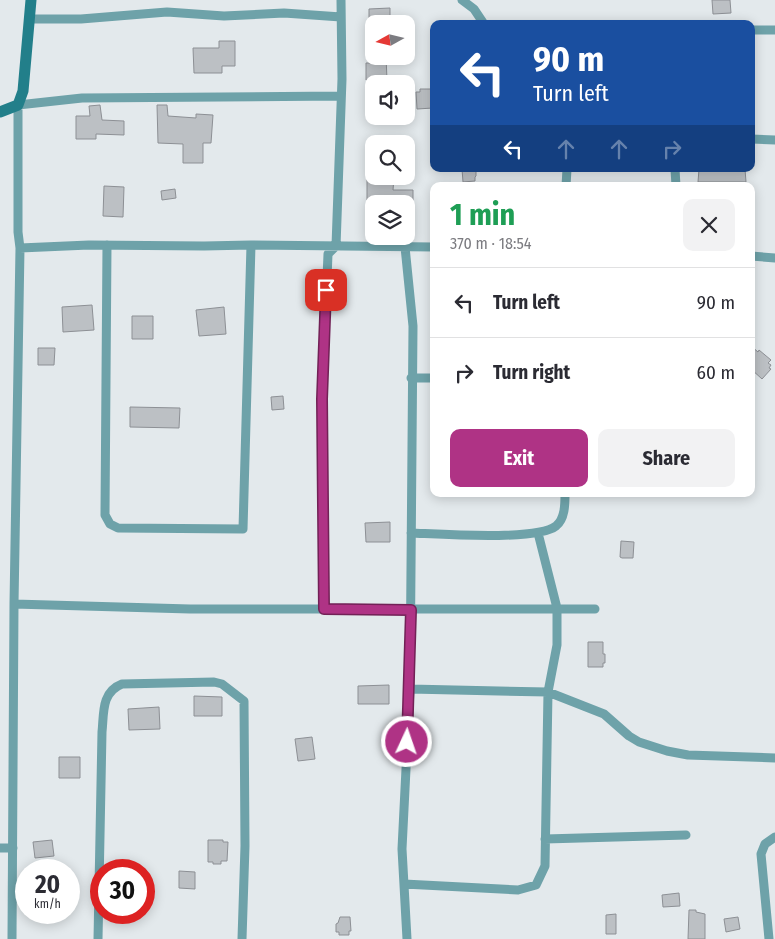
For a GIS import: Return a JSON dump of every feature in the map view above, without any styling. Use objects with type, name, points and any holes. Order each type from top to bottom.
[{"type":"street","points":[[12,939],[14,604],[20,248],[18,232],[18,105],[23,91],[31,0]]},
{"type":"street","points":[[324,609],[322,399],[328,254],[336,246],[342,79],[341,0]]},
{"type":"street","points":[[462,0],[474,10],[481,20]]},
{"type":"street","points":[[30,19],[81,19],[167,12],[224,16],[284,13],[341,17]]},
{"type":"street","points":[[755,30],[775,30]]},
{"type":"street","points":[[0,112],[18,105],[82,98],[340,96]]},
{"type":"street","points":[[755,139],[775,140]]},
{"type":"street","points":[[20,248],[107,245],[430,247]]},
{"type":"street","points":[[107,245],[105,515],[110,524],[118,528],[243,529],[251,245]]},
{"type":"street","points":[[405,247],[412,326],[410,689],[402,849],[407,939]]},
{"type":"street","points":[[755,256],[775,258]]},
{"type":"street","points":[[411,378],[430,378]]},
{"type":"street","points":[[411,534],[528,535],[538,533],[550,530],[558,525],[564,514],[565,497]]},
{"type":"street","points":[[404,884],[518,890],[536,885],[545,866],[548,692],[556,645],[556,608],[538,533]]},
{"type":"street","points":[[14,604],[411,610],[595,609]]},
{"type":"street","points":[[98,939],[102,732],[105,701],[112,691],[122,684],[214,682],[222,684],[244,701],[242,939]]},
{"type":"street","points":[[410,689],[548,692],[586,709],[604,714],[638,742],[667,751],[688,755],[775,758]]},
{"type":"street","points":[[546,840],[686,836]]},
{"type":"street","points":[[769,939],[761,854],[765,844],[775,837]]},
{"type":"street","points":[[0,848],[13,848]]},
{"type":"building","points":[[712,0],[730,0],[731,13],[713,14]]},
{"type":"building","points":[[390,8],[390,15],[369,15],[369,9]]},
{"type":"building","points":[[219,41],[235,41],[235,66],[222,66],[222,73],[194,73],[193,48],[219,48]]},
{"type":"building","points":[[366,65],[386,65],[387,75],[366,75]]},
{"type":"building","points":[[420,89],[430,89],[430,108],[417,109],[416,92],[420,92]]},
{"type":"building","points":[[100,105],[102,120],[124,121],[124,135],[96,134],[96,139],[76,139],[76,116],[90,116],[89,106]]},
{"type":"building","points":[[157,105],[167,105],[168,116],[196,118],[196,114],[213,115],[211,143],[203,143],[203,163],[183,163],[183,144],[158,143]]},
{"type":"building","points":[[462,172],[476,172],[475,181],[463,182]]},
{"type":"building","points":[[699,172],[745,172],[746,182],[698,182]]},
{"type":"building","points":[[367,185],[393,185],[393,190],[413,190],[413,195],[367,195]]},
{"type":"building","points":[[104,186],[124,187],[123,217],[103,216]]},
{"type":"building","points":[[175,189],[176,198],[162,200],[161,191]]},
{"type":"building","points":[[92,305],[94,330],[63,332],[62,307]]},
{"type":"building","points":[[224,307],[226,334],[199,336],[196,310]]},
{"type":"building","points":[[132,316],[153,316],[153,339],[132,339]]},
{"type":"building","points":[[38,348],[55,348],[54,365],[38,365]]},
{"type":"building","points":[[755,349],[758,352],[759,350],[771,360],[768,363],[771,365],[769,368],[771,369],[762,379],[755,373]]},
{"type":"building","points":[[283,396],[284,409],[272,410],[271,397]]},
{"type":"building","points":[[130,407],[180,408],[179,428],[130,427]]},
{"type":"building","points":[[390,522],[390,542],[366,542],[365,523]]},
{"type":"building","points":[[621,541],[634,542],[633,558],[620,557]]},
{"type":"building","points":[[588,642],[603,642],[605,663],[603,663],[603,667],[588,667]]},
{"type":"building","points":[[389,685],[389,704],[358,704],[358,686]]},
{"type":"building","points":[[194,696],[222,697],[222,716],[194,716]]},
{"type":"building","points":[[159,707],[160,729],[129,730],[128,709]]},
{"type":"building","points":[[312,737],[315,759],[298,761],[295,739]]},
{"type":"building","points":[[59,757],[80,757],[80,778],[59,778]]},
{"type":"building","points":[[52,840],[54,856],[35,858],[33,842]]},
{"type":"building","points":[[208,840],[228,842],[227,861],[221,861],[221,864],[208,862]]},
{"type":"building","points":[[179,871],[195,872],[195,889],[179,888]]},
{"type":"building","points":[[679,893],[680,906],[663,907],[662,895]]},
{"type":"building","points":[[689,910],[696,910],[696,912],[705,914],[705,939],[688,939]]},
{"type":"building","points":[[616,914],[616,934],[606,934],[606,915]]},
{"type":"building","points":[[340,917],[350,917],[351,931],[349,931],[349,935],[339,935],[339,932],[336,932],[336,924]]},
{"type":"building","points":[[738,917],[740,929],[726,932],[724,919]]},
{"type":"route","points":[[326,290],[322,399],[324,609],[411,610],[407,742]]}]
